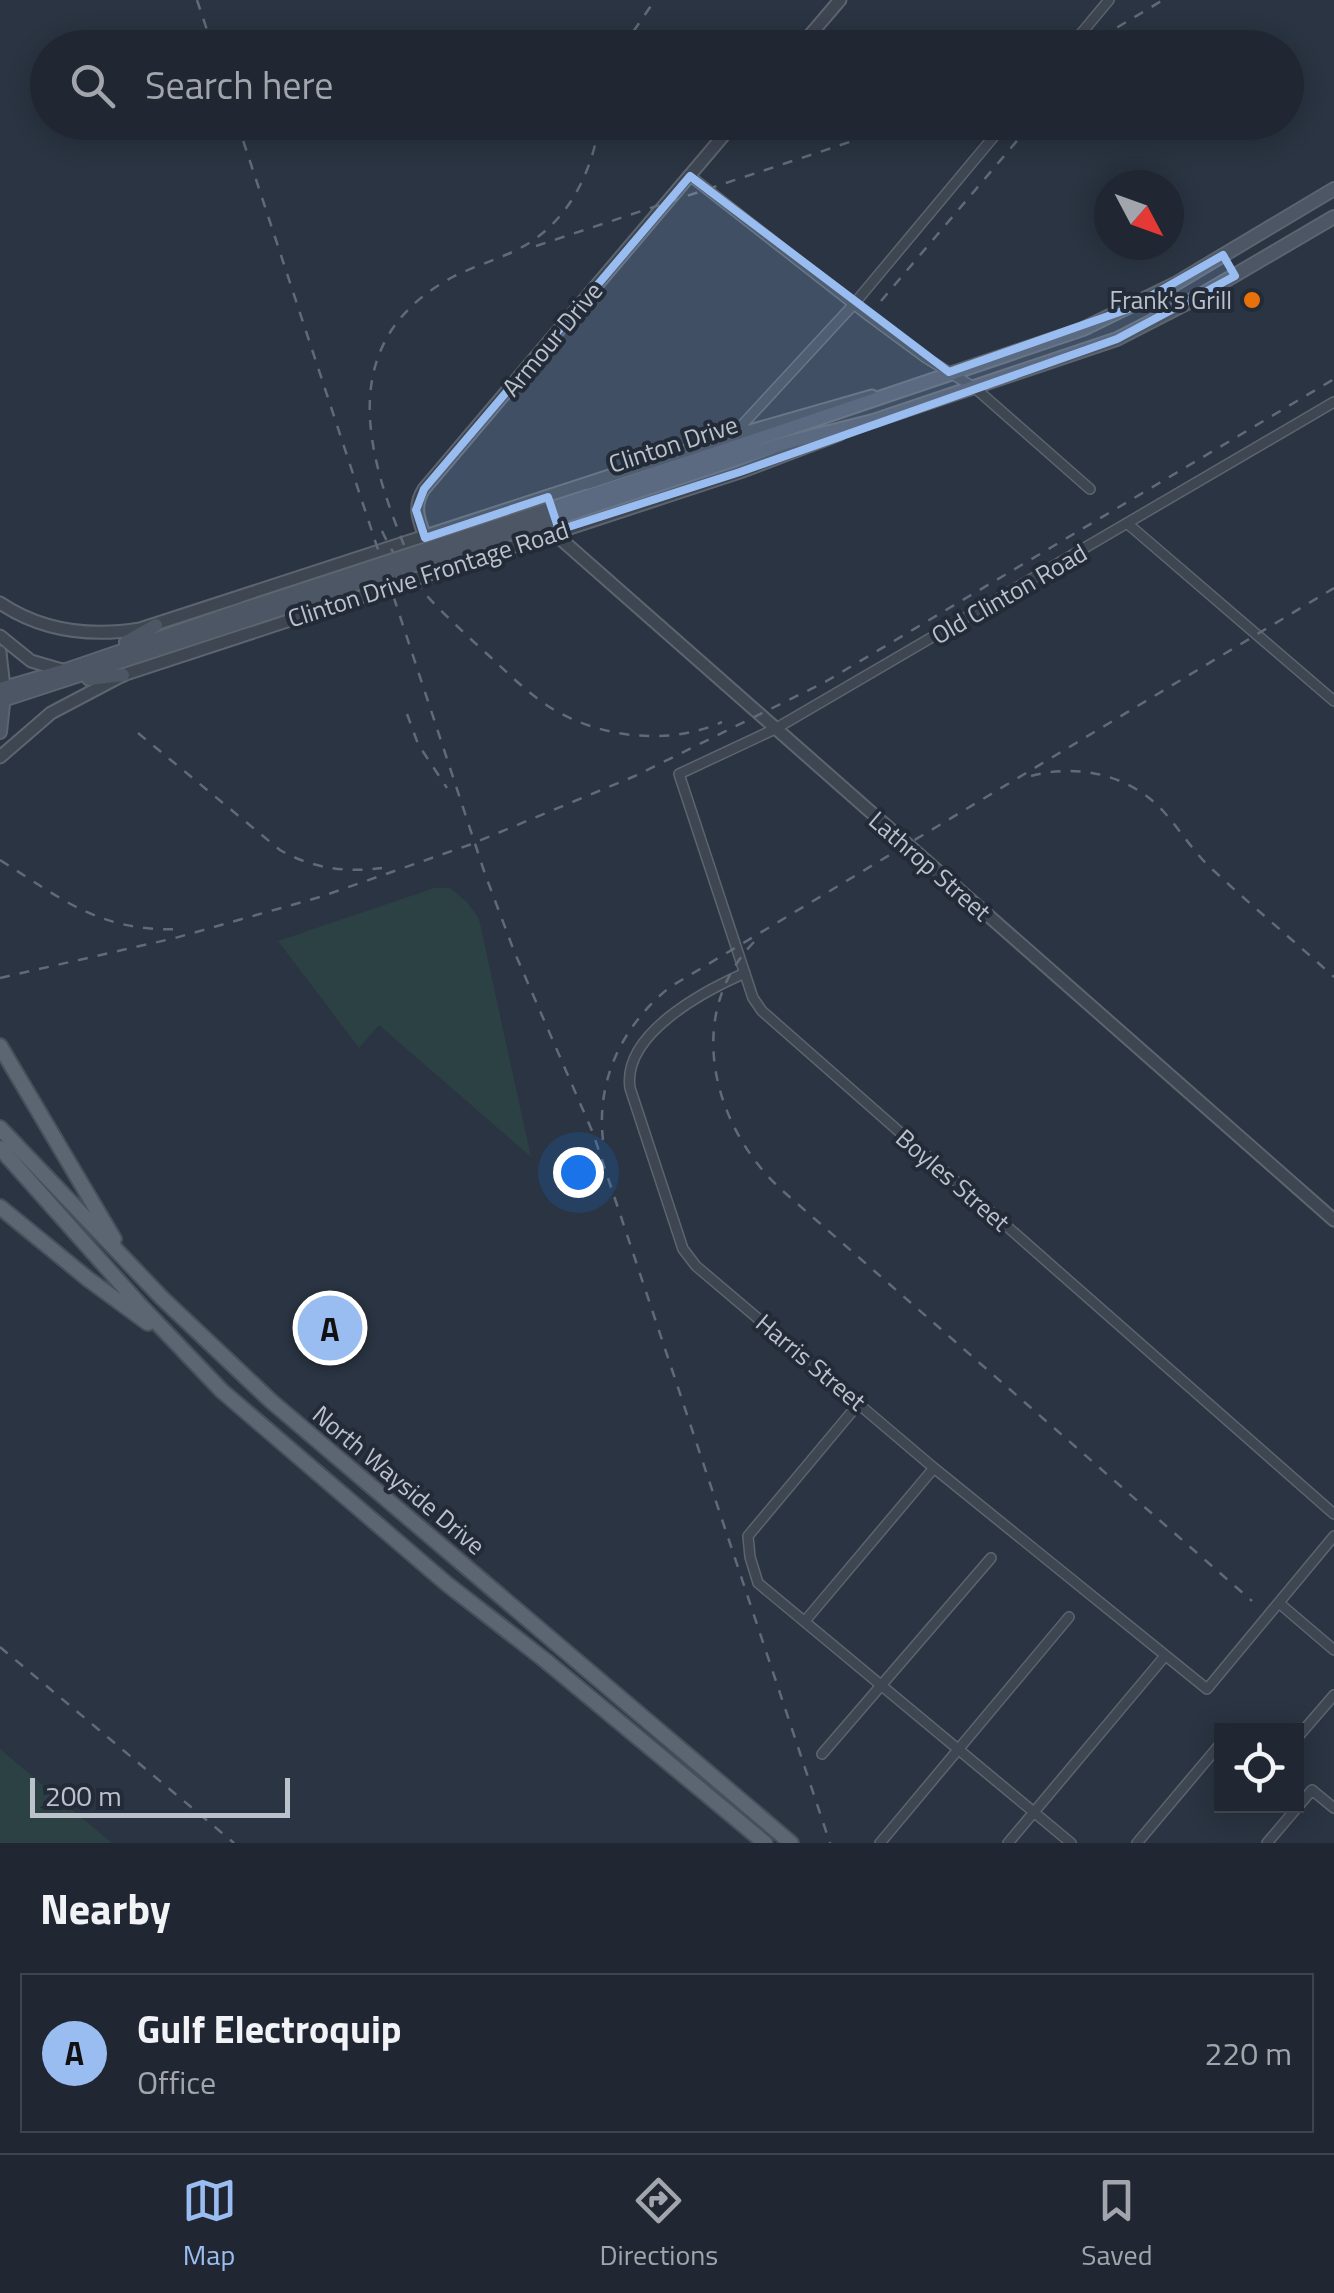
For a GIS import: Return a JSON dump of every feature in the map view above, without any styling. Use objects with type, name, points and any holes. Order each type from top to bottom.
[{"type":"main road","name":"Clinton Drive","points":[[2,695],[56,684],[1098,322],[1144,301],[1334,190]]},
{"type":"main road","name":"Clinton Drive","points":[[591,501],[873,422],[1118,340],[1334,217]]},
{"type":"main road","points":[[1222,255],[1235,276]]},
{"type":"main road","name":"Clinton Drive","points":[[2,695],[88,662],[246,615]]},
{"type":"main road","points":[[88,662],[156,625]]},
{"type":"main road","points":[[56,684],[123,675]]},
{"type":"main road","points":[[0,732],[2,695]]},
{"type":"main road","points":[[0,1046],[111,1234],[140,1274]]},
{"type":"main road","name":"North Wayside Drive","points":[[0,1128],[140,1274],[271,1402],[792,1843]]},
{"type":"main road","name":"North Wayside Drive","points":[[0,1148],[180,1348],[324,1480],[764,1843]]},
{"type":"main road","points":[[0,1208],[180,1348]]},
{"type":"street","points":[[814,30],[840,0]]},
{"type":"street","points":[[1084,30],[1109,0]]},
{"type":"street","name":"Armour Drive","points":[[436,571],[416,510],[424,489],[720,140]]},
{"type":"street","points":[[732,436],[854,304],[991,140]]},
{"type":"street","points":[[690,176],[854,304],[975,388],[1090,489]]},
{"type":"street","name":"Clinton Drive Frontage Road","points":[[0,604],[43,624],[88,634],[111,634],[156,625],[732,436],[882,395]]},
{"type":"street","name":"Old Clinton Road","points":[[679,774],[775,728],[1334,402]]},
{"type":"street","name":"Clinton Drive Frontage Road","points":[[0,758],[51,713],[123,675],[740,472],[873,422]]},
{"type":"street","name":"Lathrop Street","points":[[548,497],[563,541],[1334,1220]]},
{"type":"street","points":[[1128,524],[1334,701]]},
{"type":"street","points":[[0,636],[31,661],[66,670]]},
{"type":"street","points":[[0,652],[2,695]]},
{"type":"street","name":"Boyles Street","points":[[679,774],[753,998],[767,1017],[1334,1514]]},
{"type":"street","name":"Harris Street","points":[[745,973],[697,997],[666,1019],[636,1056],[629,1073],[630,1088],[686,1255],[934,1468],[1207,1690],[1279,1603]]},
{"type":"street","points":[[860,1402],[748,1536],[758,1583],[1071,1843]]},
{"type":"street","points":[[805,1621],[934,1468]]},
{"type":"street","points":[[1334,1536],[1279,1603],[1334,1650]]},
{"type":"street","points":[[822,1754],[991,1558]]},
{"type":"street","points":[[880,1843],[1069,1617]]},
{"type":"street","points":[[1008,1843],[1165,1656]]},
{"type":"street","points":[[1304,1730],[1334,1695]]},
{"type":"street","points":[[1138,1843],[1214,1752]]},
{"type":"street","points":[[1267,1843],[1312,1790],[1334,1808]]},
{"type":"highlighted area","points":[[690,176],[949,372],[1128,309],[1223,255],[1235,276],[1117,339],[740,472],[559,530],[548,497],[425,538],[416,510],[424,489]]},
{"type":"green space","points":[[434,888],[450,888],[479,919],[531,1157],[379,1025],[359,1048],[278,941]]},
{"type":"green space","points":[[0,1749],[112,1843],[0,1843]]},
{"type":"railway","points":[[197,0],[207,30]]},
{"type":"railway","points":[[634,30],[655,0]]},
{"type":"railway","points":[[1113,30],[1163,0]]},
{"type":"railway","points":[[243,140],[485,874],[593,1133],[830,1843]]},
{"type":"railway","points":[[404,545],[372,440],[370,405],[374,371],[386,340],[407,311],[439,285],[528,244],[545,231],[571,201],[596,140]]},
{"type":"railway","points":[[536,246],[856,140]]},
{"type":"railway","points":[[881,301],[1018,140]]},
{"type":"railway","points":[[0,978],[175,938],[320,897],[469,845],[635,776],[825,682],[1334,379]]},
{"type":"railway","points":[[382,531],[400,563],[435,605],[551,708],[591,726],[635,735],[680,734],[722,722]]},
{"type":"railway","points":[[603,1140],[604,1096],[616,1055],[639,1018],[670,987],[1334,588]]},
{"type":"railway","points":[[407,714],[418,744],[447,788]]},
{"type":"railway","points":[[138,733],[280,850],[329,868],[382,868]]},
{"type":"railway","points":[[1031,776],[1085,772],[1136,789],[1164,812],[1213,870],[1334,977]]},
{"type":"railway","points":[[0,860],[63,900],[104,919],[178,929]]},
{"type":"railway","points":[[754,942],[732,971],[718,1004],[713,1037],[716,1072],[725,1105],[760,1166],[784,1192],[1252,1601]]},
{"type":"railway","points":[[0,1647],[234,1843]]},
{"type":"place","name":"Frank's Grill","points":[[1252,300]]},
{"type":"place","name":"Gulf Electroquip","points":[[330,1328]]}]
